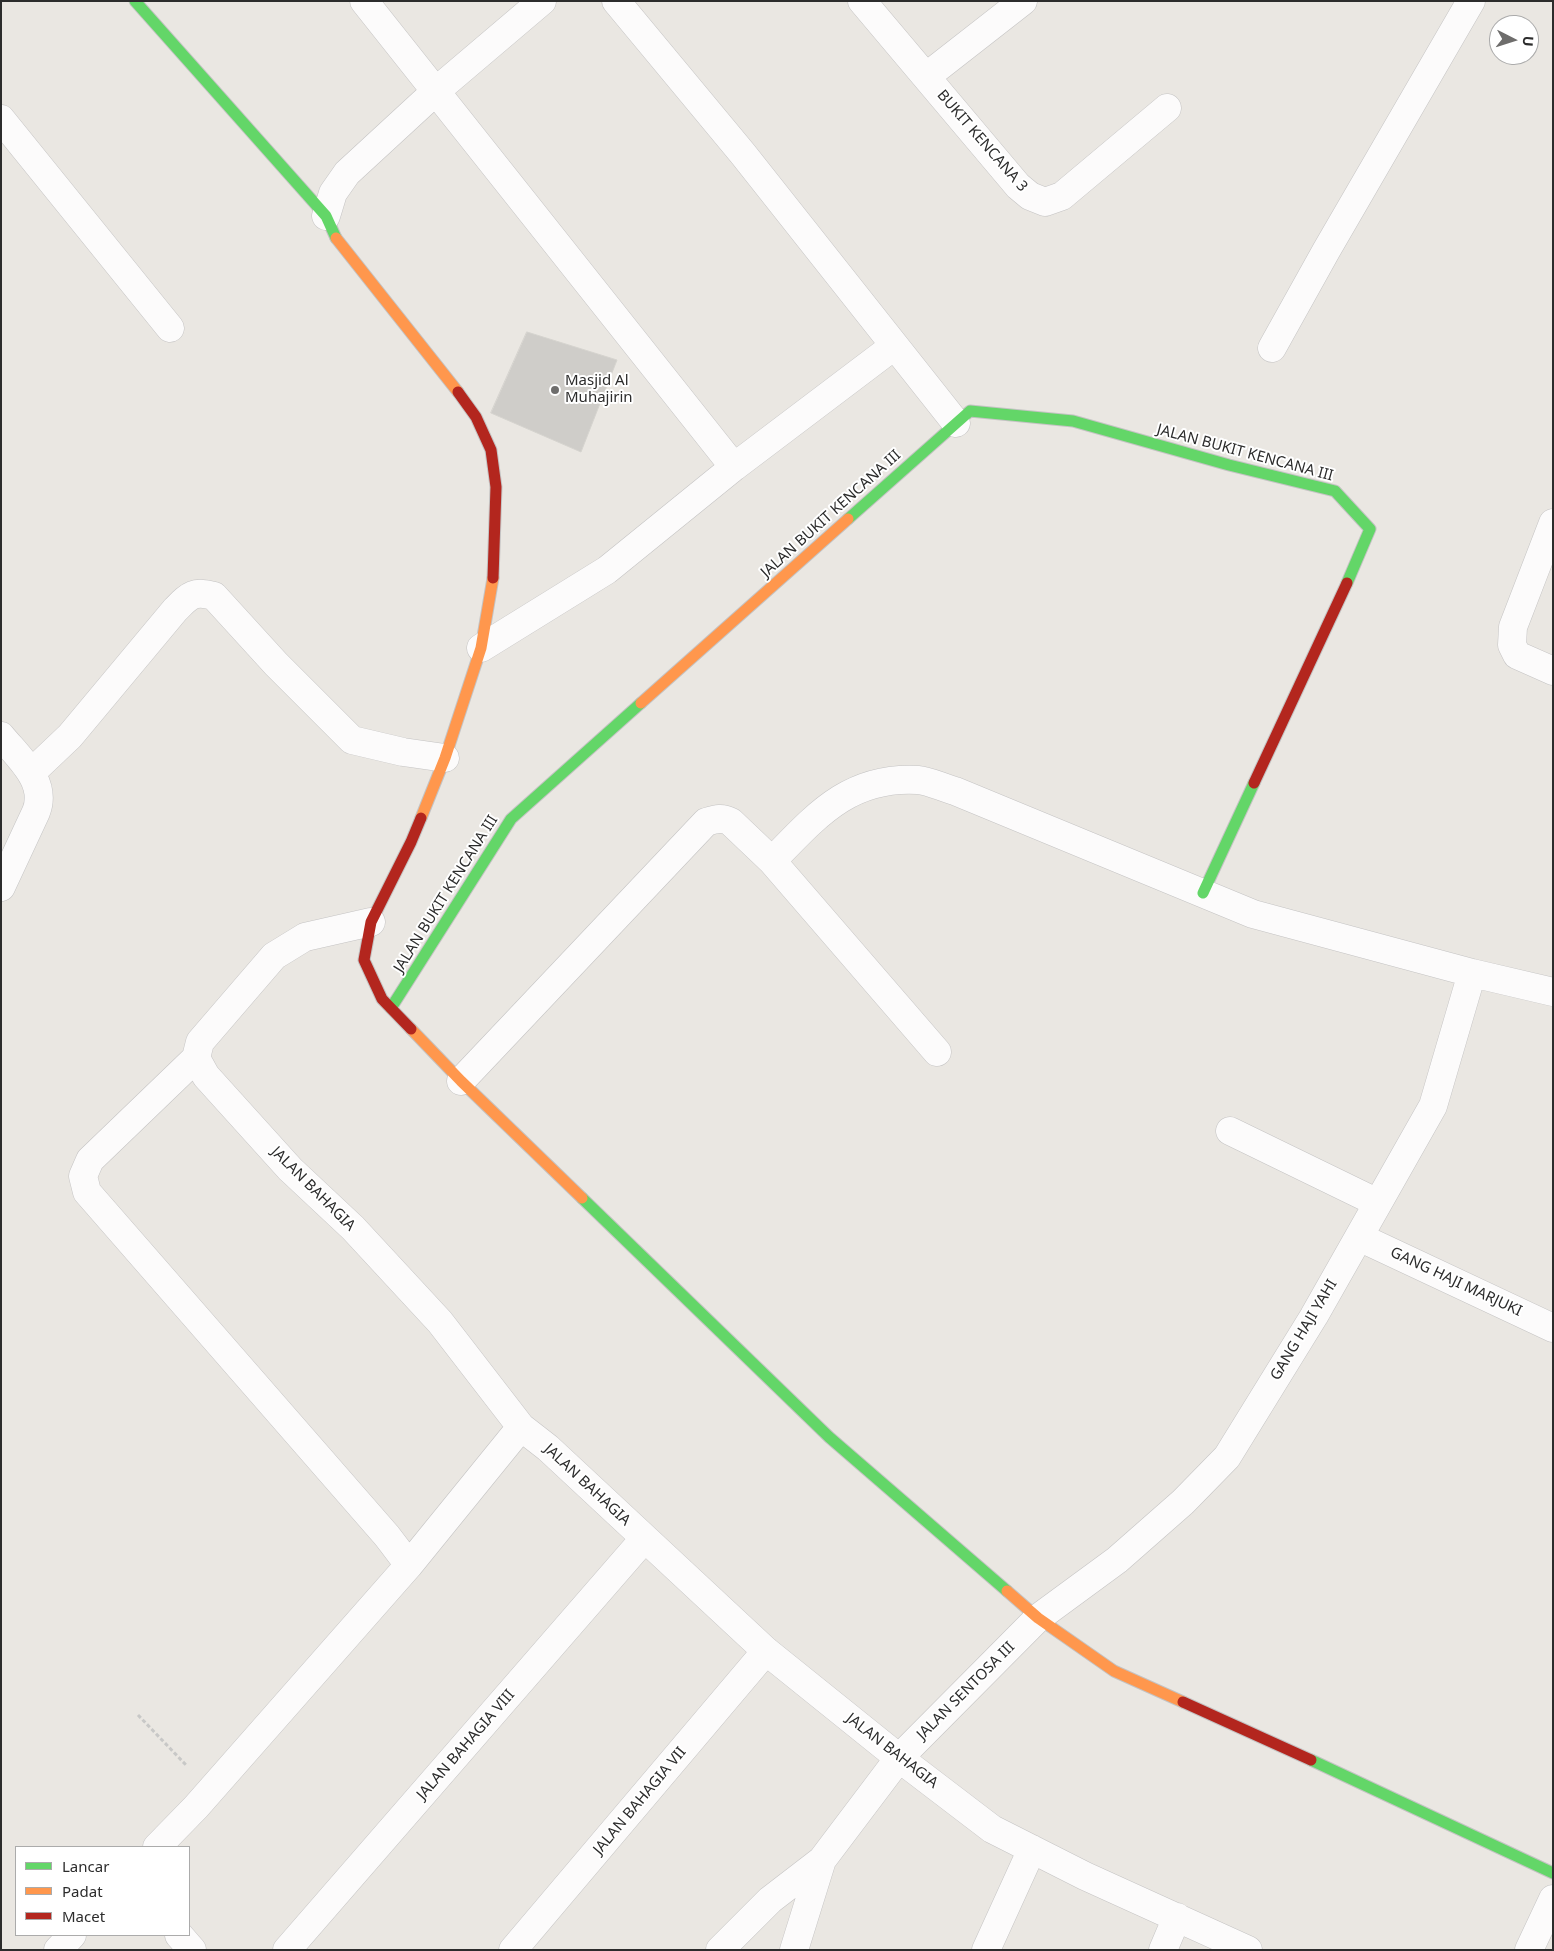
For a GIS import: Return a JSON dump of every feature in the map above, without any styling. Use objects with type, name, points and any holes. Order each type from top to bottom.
[{"type":"street","points":[[135,1],[326,216],[336,240],[452,383],[476,417],[491,450],[496,487],[495,569],[481,648],[445,758],[411,842],[371,922],[364,960],[382,998],[461,1082],[829,1438],[1038,1618],[1114,1671],[1207,1712],[1553,1873]]},
{"type":"street","points":[[364,1],[734,467]]},
{"type":"street","points":[[326,216],[333,193],[347,173],[436,91],[542,1]]},
{"type":"street","points":[[616,1],[736,147],[956,423]]},
{"type":"street","name":"BUKIT KENCANA 3","points":[[862,1],[1018,186],[1030,196],[1045,202],[1062,196],[1167,108]]},
{"type":"street","points":[[927,76],[1023,1]]},
{"type":"street","points":[[1272,348],[1471,1]]},
{"type":"street","points":[[1,119],[170,328]]},
{"type":"street","points":[[481,648],[607,570],[734,467],[894,346]]},
{"type":"street","name":"JALAN BUKIT KENCANA III","points":[[392,1008],[512,819],[970,411],[1073,421],[1229,465],[1335,491],[1370,528],[1344,590],[1203,893]]},
{"type":"street","points":[[1553,523],[1513,627],[1512,645],[1517,655],[1553,671]]},
{"type":"street","points":[[32,773],[70,736],[175,610],[190,596],[201,592],[214,596],[276,664],[352,740],[403,752],[445,758]]},
{"type":"street","points":[[1,736],[32,773],[40,791],[39,803],[1,887]]},
{"type":"street","points":[[772,861],[811,821],[849,792],[877,782],[919,780],[955,791],[1253,914],[1472,973],[1553,992]]},
{"type":"street","points":[[461,1082],[706,822],[725,819],[731,822],[772,861],[937,1052]]},
{"type":"street","points":[[371,922],[305,937],[274,956],[200,1042],[196,1058],[90,1160],[83,1176],[87,1192],[409,1564]]},
{"type":"street","name":"GANG HAJI YAHI","points":[[1038,1618],[1117,1560],[1183,1502],[1227,1457],[1314,1316],[1433,1106],[1472,973]]},
{"type":"street","name":"JALAN BAHAGIA","points":[[196,1058],[206,1076],[290,1169],[353,1228],[440,1322],[520,1427],[548,1448],[766,1652],[899,1758],[992,1828],[1084,1876],[1248,1950]]},
{"type":"street","points":[[1230,1131],[1378,1203]]},
{"type":"street","name":"GANG HAJI MARJUKI","points":[[1358,1237],[1553,1328]]},
{"type":"street","points":[[158,1846],[210,1790],[409,1564],[520,1427]]},
{"type":"street","name":"JALAN BAHAGIA VIII","points":[[287,1950],[644,1538]]},
{"type":"street","name":"JALAN SENTOSA III","points":[[822,1860],[899,1758],[1038,1618]]},
{"type":"street","name":"JALAN BAHAGIA VII","points":[[513,1950],[766,1652]]},
{"type":"street","points":[[986,1950],[1032,1849]]},
{"type":"street","points":[[720,1950],[770,1900],[822,1860]]},
{"type":"street","points":[[794,1950],[822,1860]]},
{"type":"street","points":[[1528,1950],[1553,1899]]},
{"type":"street","points":[[1163,1950],[1177,1917]]},
{"type":"street","points":[[58,1950],[71,1936]]},
{"type":"street","points":[[180,1936],[192,1950]]},
{"type":"path","points":[[138,1714],[210,1790]]},
{"type":"building","points":[[527,332],[617,360],[581,452],[491,413]]},
{"type":"traffic: fast","points":[[135,1],[326,216],[336,238]]},
{"type":"traffic: fast","points":[[848,519],[970,411],[1073,421],[1229,465],[1335,491],[1370,529],[1347,583]]},
{"type":"traffic: fast","points":[[391,1008],[511,819],[641,703]]},
{"type":"traffic: fast","points":[[1203,893],[1254,783]]},
{"type":"traffic: fast","points":[[582,1198],[829,1437],[1007,1591]]},
{"type":"traffic: fast","points":[[1311,1760],[1553,1873]]},
{"type":"traffic: slow","points":[[336,238],[458,392]]},
{"type":"traffic: slow","points":[[641,703],[848,519]]},
{"type":"traffic: slow","points":[[421,818],[445,758],[481,648],[493,578]]},
{"type":"traffic: slow","points":[[411,1029],[461,1081],[582,1198]]},
{"type":"traffic: slow","points":[[1007,1591],[1038,1618],[1114,1671],[1183,1702]]},
{"type":"traffic: jam","points":[[458,392],[476,417],[491,450],[496,487],[493,578]]},
{"type":"traffic: jam","points":[[1254,783],[1347,583]]},
{"type":"traffic: jam","points":[[411,1029],[382,999],[364,960],[371,922],[421,818]]},
{"type":"traffic: jam","points":[[1183,1702],[1311,1760]]},
{"type":"place","name":"Masjid Al Muhajirin","points":[[555,390]]}]
